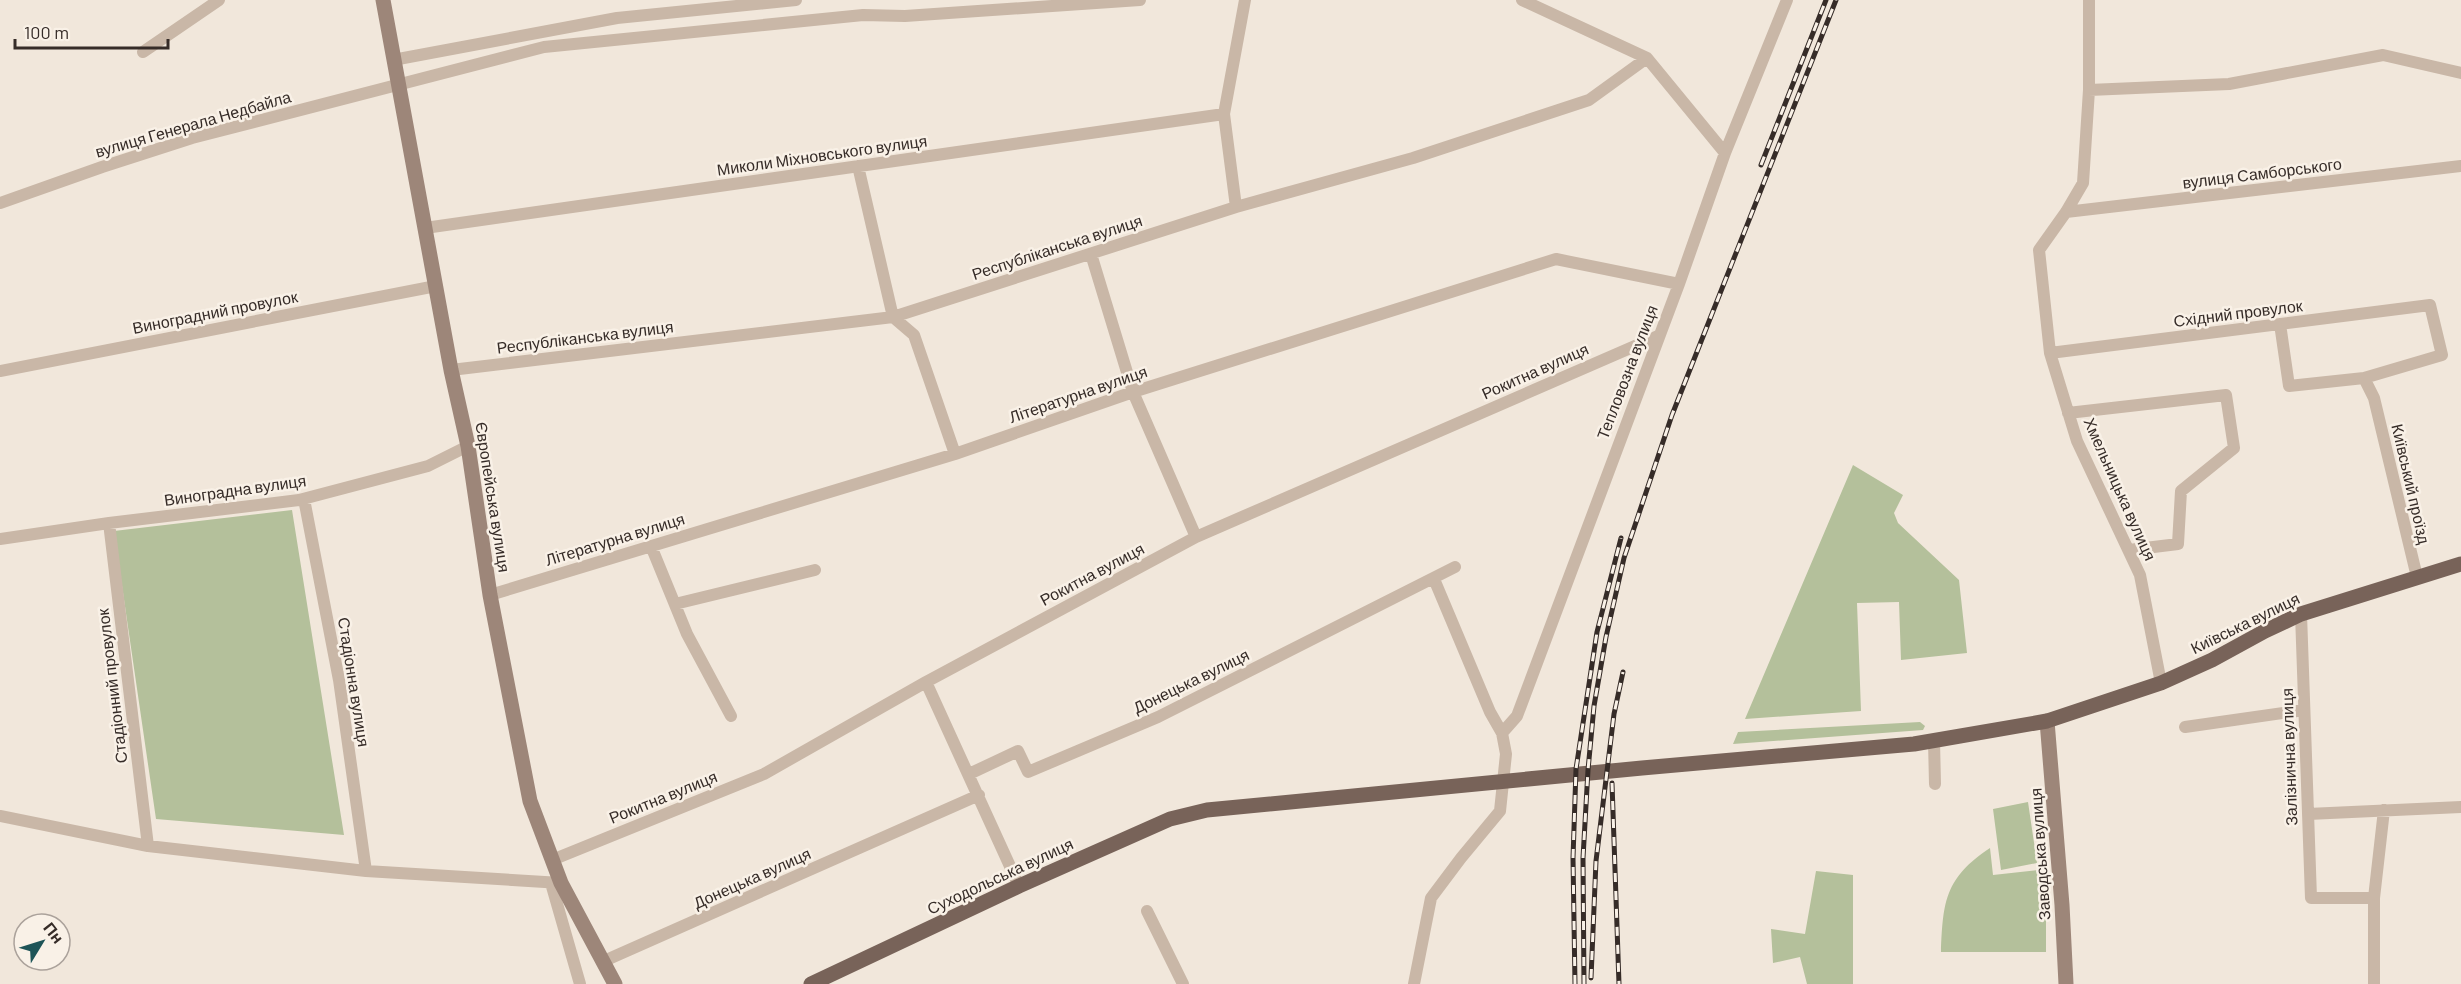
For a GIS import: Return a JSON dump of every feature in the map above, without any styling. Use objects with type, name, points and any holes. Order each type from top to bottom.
[{"type":"main road","name":"Київська вулиця","points":[[1914,744],[2047,721],[2162,683],[2301,614],[2461,564]]},
{"type":"main road","name":"Суходольська вулиця","points":[[811,984],[1019,886],[1170,819],[1207,810],[1914,744]]},
{"type":"street","points":[[142,52],[219,0]]},
{"type":"street","name":"Європейська вулиця","points":[[382,0],[450,370],[468,446],[490,595],[530,801],[552,860],[556,883],[604,961],[615,984]]},
{"type":"street","points":[[393,60],[617,18],[796,0]]},
{"type":"street","name":"вулиця Генерала Недбайла","points":[[0,203],[192,138],[544,47],[863,15],[905,16],[1140,0]]},
{"type":"street","points":[[1236,207],[1224,114],[1245,0]]},
{"type":"street","points":[[1522,0],[1647,58],[1725,153]]},
{"type":"street","name":"Тепловозна вулиця","points":[[1502,733],[1517,716],[1679,284],[1725,153],[1787,0]]},
{"type":"street","name":"Хмельницька вулиця","points":[[2089,0],[2089,90],[2083,183],[2039,250],[2050,353],[2077,441],[2140,575],[2162,683]]},
{"type":"street","points":[[2089,90],[2229,84],[2383,55],[2461,74]]},
{"type":"street","name":"Республіканська вулиця","points":[[450,370],[893,317],[1236,207],[1413,158],[1589,100],[1647,58]]},
{"type":"street","name":"Миколи Міхновського вулиця","points":[[425,228],[1224,114]]},
{"type":"street","points":[[858,166],[893,317],[914,335],[955,454]]},
{"type":"street","name":"вулиця Самборського","points":[[2066,212],[2461,166]]},
{"type":"street","points":[[1091,254],[1133,392],[1196,537]]},
{"type":"street","name":"Літературна вулиця","points":[[490,595],[955,454],[1133,392],[1556,259],[1679,284]]},
{"type":"street","name":"Виноградний провулок","points":[[0,371],[436,286]]},
{"type":"street","name":"Східний провулок","points":[[2050,353],[2430,305],[2442,355],[2364,378]]},
{"type":"street","points":[[2280,324],[2289,386],[2364,378]]},
{"type":"street","name":"Рокитна вулиця","points":[[552,860],[764,774],[926,682],[1196,537],[1658,336]]},
{"type":"street","name":"Київський проїзд","points":[[2364,378],[2374,398],[2417,577]]},
{"type":"street","points":[[2068,413],[2226,395],[2234,448],[2181,491],[2178,544],[2128,550]]},
{"type":"street","name":"Виноградна вулиця","points":[[0,539],[304,499],[428,466],[468,446]]},
{"type":"street","name":"Стадіонна вулиця","points":[[304,499],[339,680],[366,871]]},
{"type":"street","name":"Стадіонний провулок","points":[[109,523],[148,846]]},
{"type":"street","points":[[651,546],[687,634],[731,716]]},
{"type":"street","name":"Донецька вулиця","points":[[969,774],[1018,751],[1028,772],[1053,762],[1158,717],[1455,567]]},
{"type":"street","points":[[675,604],[815,570]]},
{"type":"street","points":[[1414,984],[1431,898],[1500,811],[1506,754],[1502,733],[1490,712],[1434,579]]},
{"type":"street","name":"Залізнична вулиця","points":[[2301,614],[2311,898],[2374,898]]},
{"type":"street","points":[[926,682],[1019,886]]},
{"type":"street","points":[[2185,727],[2304,710]]},
{"type":"street","name":"Заводська вулиця","points":[[2047,721],[2066,984]]},
{"type":"street","points":[[1934,741],[1935,784]]},
{"type":"street","name":"Донецька вулиця","points":[[604,961],[979,795]]},
{"type":"street","points":[[2308,814],[2461,807]]},
{"type":"street","points":[[2374,984],[2374,898],[2384,810]]},
{"type":"street","points":[[0,816],[148,846],[366,871],[556,883],[580,984]]},
{"type":"street","points":[[1147,911],[1183,984]]},
{"type":"green space","points":[[1853,465],[1903,495],[1894,513],[1898,523],[1959,580],[1967,653],[1901,660],[1899,602],[1857,603],[1861,711],[1745,719]]},
{"type":"green space","points":[[292,510],[344,835],[156,819],[114,531]]},
{"type":"green space","points":[[1920,722],[1925,726],[1923,730],[1733,744],[1738,732]]},
{"type":"green space","points":[[2028,802],[2037,863],[2001,870],[1993,809]]},
{"type":"green space","points":[[1990,848],[1993,875],[2038,870],[2046,911],[2046,952],[1941,952],[1943,918],[1949,892],[1964,870]]},
{"type":"green space","points":[[1816,871],[1853,875],[1853,984],[1807,984],[1800,957],[1773,963],[1771,929],[1805,934]]},
{"type":"railway","points":[[1761,165],[1826,0]]},
{"type":"railway","points":[[1584,984],[1583,858],[1594,706],[1606,637],[1624,558],[1672,415],[1836,0]]},
{"type":"railway","points":[[1575,984],[1573,858],[1576,769],[1597,632],[1621,538]]},
{"type":"railway","points":[[1591,978],[1596,861],[1614,714],[1623,672]]},
{"type":"railway","points":[[1612,783],[1619,984]]}]
